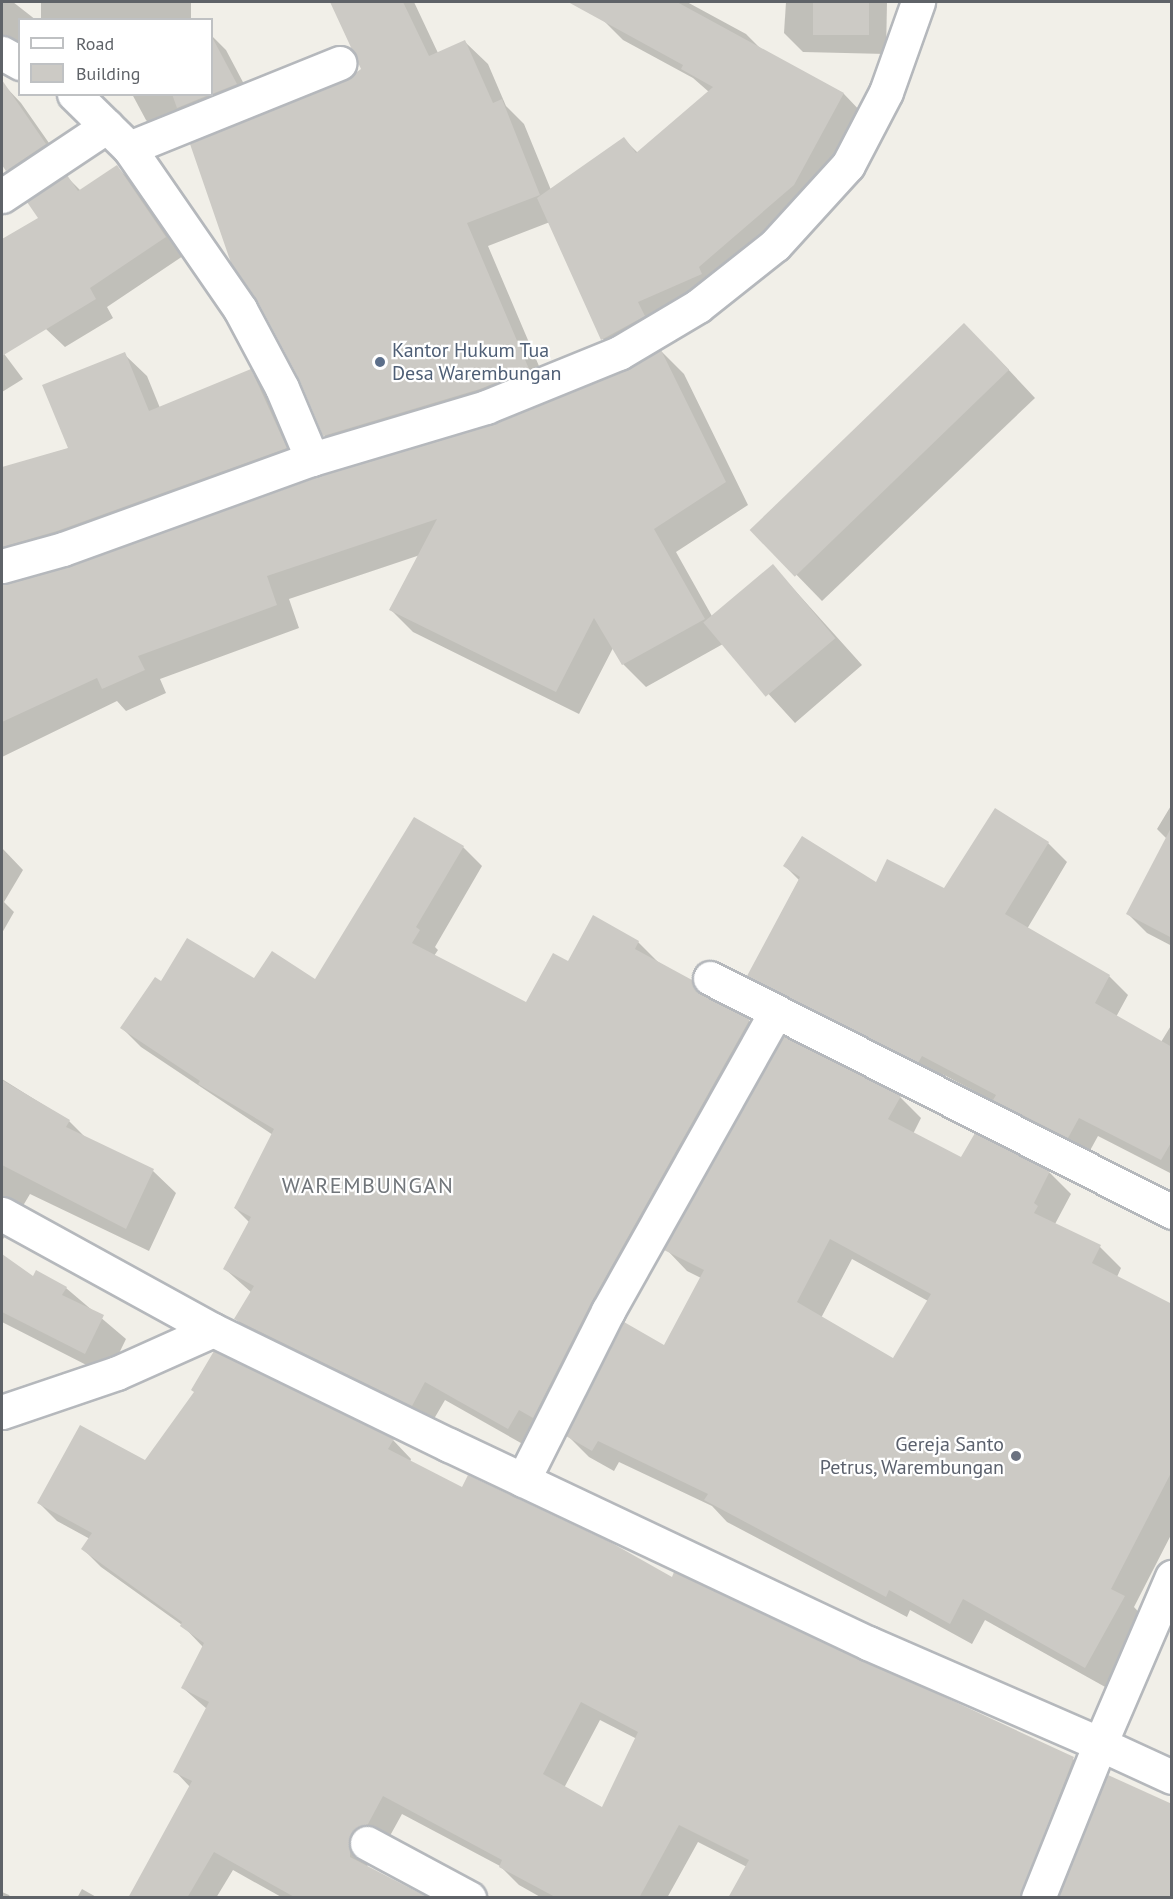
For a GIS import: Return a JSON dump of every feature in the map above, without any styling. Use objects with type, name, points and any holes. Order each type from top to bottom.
[{"type":"street","points":[[2,566],[63,549],[312,459],[486,407],[619,353],[698,306],[775,245],[848,165],[886,92],[918,2]]},
{"type":"street","points":[[2,53],[18,62]]},
{"type":"street","points":[[2,196],[118,137],[339,63]]},
{"type":"street","points":[[76,96],[118,137],[240,309],[282,388],[312,459]]},
{"type":"street","points":[[710,978],[1172,1212]]},
{"type":"street","points":[[523,1480],[608,1311],[776,1012]]},
{"type":"street","points":[[2,1214],[213,1330],[523,1480],[868,1643],[1172,1777]]},
{"type":"street","points":[[2,1412],[117,1373],[213,1330]]},
{"type":"street","points":[[1038,1898],[1100,1744],[1172,1577]]},
{"type":"street","points":[[367,1844],[458,1895]]},
{"type":"building","points":[[330,2],[403,2],[429,56],[465,40],[493,103],[502,99],[540,195],[467,223],[529,369],[480,389],[323,436],[299,379],[257,300],[231,263],[190,144],[346,80],[361,69]]},
{"type":"building","points":[[568,2],[677,2],[844,93],[794,185],[699,267],[702,274],[638,302],[645,316],[601,340],[537,198],[624,137],[636,153],[713,87],[681,69],[683,65]]},
{"type":"building","points":[[813,2],[869,2],[869,35],[813,35]]},
{"type":"building","points":[[213,39],[237,84],[213,94]]},
{"type":"building","points":[[2,80],[46,144],[6,171],[2,165]]},
{"type":"building","points":[[173,96],[206,96],[177,108]]},
{"type":"building","points":[[117,165],[166,237],[90,288],[96,299],[2,356],[2,239],[38,218],[27,202],[67,175],[78,191]]},
{"type":"building","points":[[964,323],[1009,370],[795,577],[750,530]]},
{"type":"building","points":[[661,350],[726,482],[654,529],[705,619],[622,665],[594,618],[556,692],[389,610],[437,519],[267,576],[277,605],[138,656],[145,670],[102,689],[97,678],[2,722],[2,584],[69,567],[318,477],[493,424],[626,370]]},
{"type":"building","points":[[125,352],[149,411],[251,369],[287,448],[57,531],[2,547],[2,467],[68,448],[42,385]]},
{"type":"building","points":[[773,564],[835,638],[766,697],[703,622]]},
{"type":"building","points":[[995,808],[1049,842],[1005,914],[1110,975],[1095,1003],[1172,1047],[1172,1141],[1161,1160],[1079,1118],[1068,1138],[993,1100],[996,1095],[922,1056],[918,1063],[747,976],[800,877],[783,866],[802,836],[876,882],[887,859],[944,888]]},
{"type":"building","points":[[414,817],[464,846],[416,927],[420,930],[412,943],[526,1002],[553,953],[568,961],[593,915],[639,941],[635,949],[692,980],[702,995],[750,1019],[591,1303],[533,1418],[519,1410],[508,1429],[425,1382],[412,1406],[234,1319],[254,1286],[223,1269],[251,1217],[234,1208],[274,1129],[198,1084],[200,1081],[120,1028],[155,977],[161,981],[187,938],[254,978],[272,951],[315,979]]},
{"type":"building","points":[[1172,826],[1172,938],[1126,914]]},
{"type":"building","points":[[784,1036],[901,1096],[888,1119],[961,1157],[975,1133],[1050,1171],[1034,1203],[1038,1206],[1034,1213],[1101,1245],[1092,1263],[1172,1304],[1172,1471],[1111,1589],[1125,1596],[1085,1668],[963,1599],[950,1624],[889,1590],[886,1597],[704,1500],[708,1494],[598,1441],[592,1451],[566,1436],[624,1322],[664,1345],[704,1270],[664,1250]],"holes":[[[830,1239],[931,1294],[893,1358],[797,1302]]]},
{"type":"building","points":[[2,1080],[70,1120],[66,1127],[154,1169],[126,1229],[2,1165]]},
{"type":"building","points":[[2,1254],[33,1276],[36,1270],[67,1287],[62,1295],[104,1315],[85,1354],[2,1312]]},
{"type":"building","points":[[214,1351],[394,1439],[388,1449],[462,1487],[468,1475],[610,1542],[672,1577],[674,1572],[1074,1757],[1020,1898],[728,1898],[749,1860],[679,1825],[639,1898],[557,1898],[499,1867],[502,1860],[383,1796],[368,1824],[351,1834],[350,1857],[429,1898],[296,1898],[214,1852],[187,1898],[128,1898],[192,1781],[173,1772],[209,1702],[181,1688],[204,1643],[180,1626],[182,1622],[81,1549],[92,1533],[37,1503],[80,1425],[145,1460],[194,1392],[191,1390]],"holes":[[[581,1702],[638,1732],[602,1807],[543,1774]]]},
{"type":"building","points":[[1108,1775],[1172,1804],[1172,1898],[1058,1898]]},
{"type":"place","name":"Kantor Hukum Tua Desa Warembungan","points":[[380,362]]},
{"type":"place","name":"Gereja Santo Petrus, Warembungan","points":[[1016,1456]]},
{"type":"district","name":"WAREMBUNGAN","points":[[368,1186]]}]
